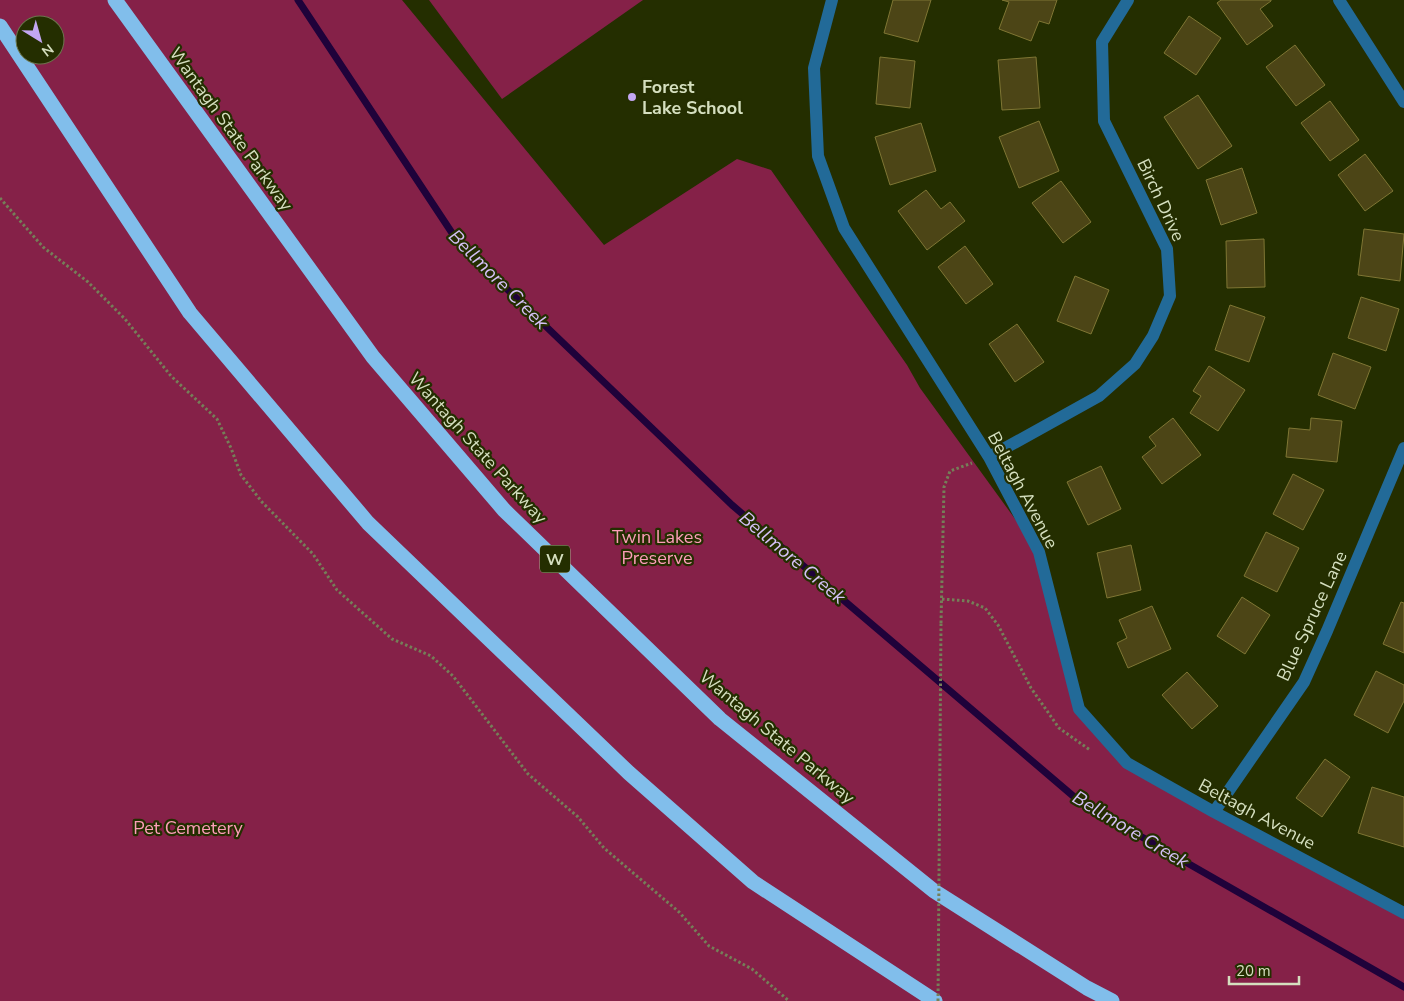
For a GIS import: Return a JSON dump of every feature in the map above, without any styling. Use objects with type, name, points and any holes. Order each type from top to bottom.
[{"type":"highway","name":"Wantagh State Parkway","points":[[115,0],[372,357],[504,510],[712,712],[735,731],[934,890],[1087,988],[1112,1001]]},
{"type":"highway","points":[[0,26],[190,313],[368,523],[629,773],[752,882],[936,1001]]},
{"type":"street","name":"Beltagh Avenue","points":[[832,0],[814,68],[818,156],[844,228],[989,457],[1039,552],[1079,709],[1127,763],[1214,812],[1404,913]]},
{"type":"street","name":"Birch Drive","points":[[989,457],[1099,396],[1135,364],[1153,336],[1170,296],[1167,249],[1104,121],[1102,42],[1128,0]]},
{"type":"street","points":[[1339,0],[1404,102]]},
{"type":"street","name":"Blue Spruce Lane","points":[[1214,812],[1304,682],[1328,631],[1404,448]]},
{"type":"path","points":[[0,198],[43,247],[88,282],[125,319],[171,376],[216,419],[231,448],[241,474],[262,502],[313,554],[337,590],[392,639],[432,656],[453,676],[528,774],[578,817],[604,848],[679,912],[709,946],[752,969],[788,1001]]},
{"type":"path","points":[[936,1001],[944,487],[950,470],[989,457]]},
{"type":"path","points":[[942,599],[968,601],[985,608],[998,625],[1031,688],[1059,728],[1091,751]]},
{"type":"green space","name":"Twin Lakes Preserve","points":[[0,0],[402,0],[604,245],[737,159],[771,170],[907,365],[920,388],[1039,552],[1079,709],[1127,763],[1404,913],[1404,1001],[0,1001]]},
{"type":"green space","points":[[429,0],[643,0],[502,99]]},
{"type":"building","points":[[893,0],[931,0],[918,42],[884,33]]},
{"type":"building","points":[[1002,0],[1057,0],[1049,24],[1039,21],[1031,41],[999,29],[1009,2]]},
{"type":"building","points":[[1221,0],[1271,0],[1260,9],[1273,26],[1247,45],[1217,3]]},
{"type":"building","points":[[1189,16],[1221,38],[1196,75],[1164,53]]},
{"type":"building","points":[[1295,45],[1325,85],[1296,106],[1266,67]]},
{"type":"building","points":[[880,57],[915,61],[910,108],[876,104]]},
{"type":"building","points":[[1036,57],[1040,108],[1002,110],[998,60]]},
{"type":"building","points":[[1198,95],[1232,146],[1198,169],[1164,117]]},
{"type":"building","points":[[1330,101],[1359,140],[1330,161],[1301,123]]},
{"type":"building","points":[[1039,121],[1059,171],[1019,188],[999,137]]},
{"type":"building","points":[[921,123],[936,171],[890,185],[875,137]]},
{"type":"building","points":[[1365,154],[1393,191],[1365,211],[1338,175]]},
{"type":"building","points":[[1242,168],[1257,213],[1221,225],[1206,180]]},
{"type":"building","points":[[1061,181],[1091,222],[1063,243],[1032,203]]},
{"type":"building","points":[[926,190],[941,209],[950,202],[965,221],[927,250],[898,211]]},
{"type":"building","points":[[1364,229],[1404,234],[1400,281],[1358,275]]},
{"type":"building","points":[[1264,239],[1265,287],[1227,288],[1226,241]]},
{"type":"building","points":[[965,246],[993,284],[966,304],[938,267]]},
{"type":"building","points":[[1075,276],[1109,290],[1091,334],[1057,321]]},
{"type":"building","points":[[1361,297],[1399,309],[1386,351],[1348,338]]},
{"type":"building","points":[[1230,305],[1265,317],[1249,362],[1215,350]]},
{"type":"building","points":[[1017,324],[1044,362],[1015,382],[989,344]]},
{"type":"building","points":[[1333,353],[1371,367],[1355,409],[1318,395]]},
{"type":"building","points":[[1209,366],[1245,390],[1218,431],[1190,413],[1201,396],[1193,391]]},
{"type":"building","points":[[1173,418],[1201,455],[1162,484],[1142,457],[1156,446],[1149,437]]},
{"type":"building","points":[[1311,418],[1342,421],[1337,462],[1286,457],[1289,428],[1310,430]]},
{"type":"building","points":[[1101,466],[1121,509],[1088,525],[1067,482]]},
{"type":"building","points":[[1293,474],[1324,490],[1303,530],[1273,514]]},
{"type":"building","points":[[1266,532],[1299,548],[1277,592],[1244,576]]},
{"type":"building","points":[[1131,545],[1141,590],[1107,598],[1097,553]]},
{"type":"building","points":[[1242,597],[1270,615],[1245,654],[1217,636]]},
{"type":"building","points":[[1401,602],[1404,603],[1404,653],[1383,644]]},
{"type":"building","points":[[1152,606],[1171,649],[1128,668],[1117,643],[1127,638],[1119,620]]},
{"type":"building","points":[[1376,671],[1404,685],[1404,701],[1388,733],[1354,715]]},
{"type":"building","points":[[1187,672],[1218,706],[1192,729],[1162,695]]},
{"type":"building","points":[[1325,759],[1350,777],[1322,817],[1296,798]]},
{"type":"building","points":[[1372,787],[1404,797],[1404,847],[1358,833]]},
{"type":"waterway","name":"Bellmore Creek","points":[[298,0],[458,242],[732,505],[1079,801],[1404,987]]},
{"type":"place","name":"Forest Lake School","points":[[632,97]]},
{"type":"park label","name":"Pet Cemetery","points":[[188,828]]}]
